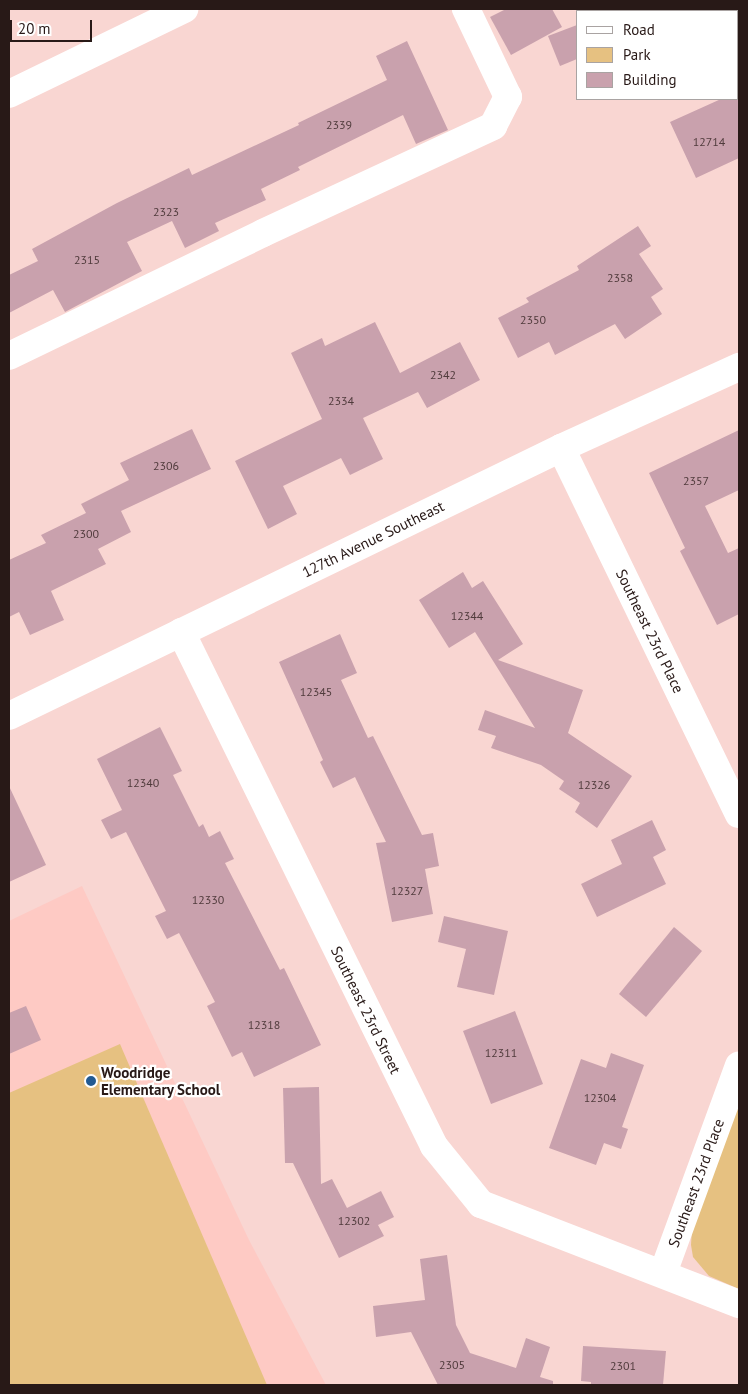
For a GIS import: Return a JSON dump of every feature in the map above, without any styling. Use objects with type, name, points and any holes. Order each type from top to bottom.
[{"type":"street","points":[[9,94],[184,9]]},
{"type":"street","points":[[9,356],[263,233],[493,126],[508,97],[466,9]]},
{"type":"street","name":"127th Avenue Southeast","points":[[9,716],[561,448],[739,367]]},
{"type":"street","name":"Southeast 23rd Place","points":[[561,448],[739,814]]},
{"type":"street","name":"Southeast 23rd Street","points":[[182,632],[434,1146],[481,1204],[739,1304]]},
{"type":"street","name":"Southeast 23rd Place","points":[[663,1273],[739,1066]]},
{"type":"shaded area","name":"Woodridge Elementary School","points":[[82,886],[249,1240],[326,1385],[9,1385],[9,921]]},
{"type":"green space","name":"Woodridge Elementary School","points":[[120,1044],[267,1385],[9,1385],[9,1093]]},
{"type":"green space","points":[[739,1101],[739,1289],[709,1276],[693,1257],[691,1245],[692,1228]]},
{"type":"building","points":[[506,9],[552,9],[562,27],[511,55],[490,17]]},
{"type":"building","points":[[576,25],[576,59],[560,66],[548,36]]},
{"type":"building","points":[[407,41],[448,130],[416,144],[403,115],[298,167],[300,170],[261,189],[266,200],[215,223],[219,231],[185,248],[172,221],[127,242],[142,271],[65,312],[53,290],[9,313],[9,275],[38,261],[32,249],[117,203],[189,168],[192,175],[299,125],[298,123],[387,80],[376,56]]},
{"type":"building","points":[[738,90],[739,158],[696,178],[670,122],[719,100],[738,100]]},
{"type":"building","points":[[638,226],[651,246],[639,254],[663,289],[651,297],[662,314],[625,339],[615,324],[555,355],[549,342],[518,358],[498,318],[529,302],[526,298],[579,270],[577,266]]},
{"type":"building","points":[[375,322],[400,373],[460,342],[480,380],[427,408],[418,392],[363,418],[383,459],[350,475],[341,458],[283,486],[297,514],[268,529],[235,461],[322,419],[291,353],[322,338],[325,346]]},
{"type":"building","points":[[192,429],[211,469],[121,511],[131,532],[98,549],[106,564],[51,591],[64,620],[30,635],[19,612],[9,617],[9,560],[46,543],[41,535],[86,513],[81,504],[129,480],[120,463]]},
{"type":"building","points":[[739,430],[739,490],[705,506],[728,553],[739,548],[739,614],[717,625],[680,551],[685,548],[649,473]]},
{"type":"building","points":[[463,572],[472,588],[483,581],[523,644],[498,660],[583,690],[568,733],[632,776],[597,828],[575,812],[580,803],[559,789],[564,781],[541,765],[491,748],[496,736],[478,730],[485,710],[535,728],[475,632],[449,648],[419,600]]},
{"type":"building","points":[[340,634],[357,673],[341,680],[368,738],[373,736],[422,835],[433,833],[439,866],[425,869],[433,914],[392,922],[376,843],[386,842],[355,777],[333,788],[320,762],[323,760],[279,662]]},
{"type":"building","points":[[160,727],[182,771],[173,775],[199,827],[203,824],[209,837],[220,831],[234,859],[225,863],[280,970],[284,968],[321,1045],[254,1077],[242,1052],[232,1057],[207,1006],[215,1002],[179,933],[167,939],[155,916],[166,911],[126,832],[111,839],[101,820],[122,810],[97,759]]},
{"type":"building","points":[[9,786],[46,865],[9,882]]},
{"type":"building","points":[[652,820],[666,850],[653,857],[666,884],[597,917],[581,884],[622,864],[611,840]]},
{"type":"building","points":[[444,916],[508,931],[494,995],[457,987],[466,949],[438,942]]},
{"type":"building","points":[[674,927],[702,951],[646,1017],[619,994]]},
{"type":"building","points":[[26,1006],[41,1040],[9,1054],[9,1013]]},
{"type":"building","points":[[515,1011],[543,1084],[491,1104],[463,1031]]},
{"type":"building","points":[[611,1053],[644,1065],[622,1127],[628,1129],[621,1149],[604,1143],[596,1165],[549,1148],[581,1059],[606,1068]]},
{"type":"building","points":[[319,1087],[321,1184],[332,1179],[347,1208],[381,1191],[394,1217],[378,1225],[384,1236],[339,1258],[293,1163],[285,1163],[283,1088]]},
{"type":"building","points":[[447,1255],[456,1325],[470,1353],[516,1368],[526,1338],[550,1347],[540,1377],[553,1381],[553,1385],[438,1385],[411,1332],[376,1337],[373,1306],[425,1300],[420,1259]]},
{"type":"building","points":[[583,1346],[666,1351],[663,1385],[591,1385],[591,1382],[581,1381]]},
{"type":"place","name":"Woodridge Elementary School","points":[[91,1081]]}]
